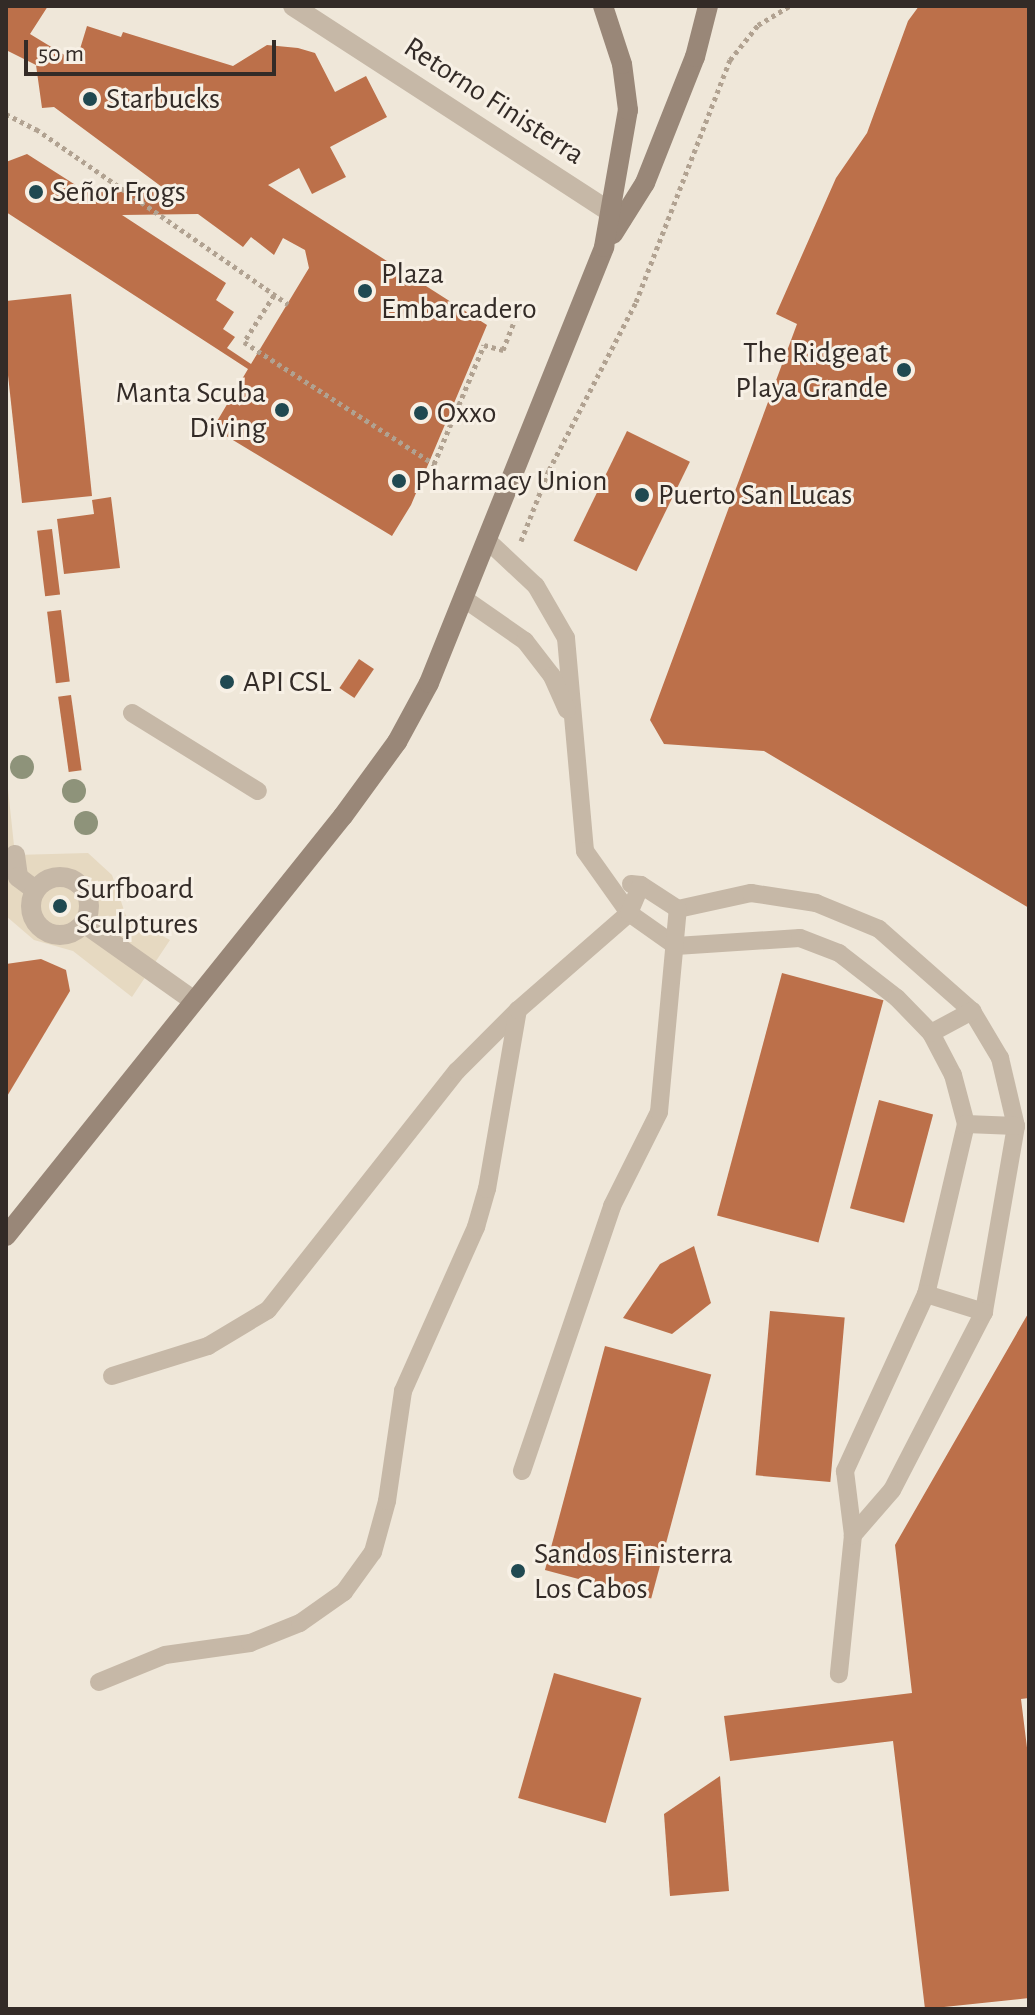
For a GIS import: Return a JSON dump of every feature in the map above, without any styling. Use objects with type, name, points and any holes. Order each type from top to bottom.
[{"type":"main road","points":[[6,1236],[381,765],[425,692],[466,600],[617,216],[628,110],[622,64],[603,6]]},
{"type":"main road","points":[[617,216],[645,183],[695,57],[708,6]]},
{"type":"street","name":"Retorno Finisterra","points":[[293,6],[617,216]]},
{"type":"street","points":[[15,855],[18,877],[35,890]]},
{"type":"street","points":[[53,878],[78,884],[89,904],[84,923],[61,935],[42,929],[31,910],[35,890],[53,878]]},
{"type":"street","points":[[84,923],[194,1001]]},
{"type":"lane","points":[[489,542],[512,560],[536,586],[566,638],[570,717],[585,851],[613,883],[629,913],[676,946],[800,938],[839,953],[868,973],[931,1033],[953,1075],[966,1124],[926,1294],[845,1471],[853,1535],[839,1674]]},
{"type":"lane","points":[[466,600],[525,641],[552,676],[570,717]]},
{"type":"lane","points":[[132,713],[258,791]]},
{"type":"lane","points":[[613,883],[641,885],[678,909],[751,893],[816,903],[879,929],[972,1011],[1000,1058],[1016,1126],[984,1312],[892,1490],[853,1535]]},
{"type":"lane","points":[[112,1376],[208,1346],[268,1310],[457,1071],[518,1010],[629,913],[641,885]]},
{"type":"lane","points":[[522,1471],[612,1206],[659,1112],[678,909]]},
{"type":"lane","points":[[99,1682],[165,1655],[250,1643],[300,1623],[344,1592],[373,1552],[387,1501],[403,1391],[476,1227],[487,1189],[518,1010]]},
{"type":"lane","points":[[931,1033],[972,1011]]},
{"type":"lane","points":[[966,1124],[1016,1126]]},
{"type":"lane","points":[[926,1294],[984,1312]]},
{"type":"path","points":[[512,560],[549,470],[636,302],[730,60],[758,25],[790,6]]},
{"type":"path","points":[[6,114],[36,129],[288,304]]},
{"type":"path","points":[[274,295],[244,342],[434,464],[484,345],[503,350],[521,304]]},
{"type":"shaded area","points":[[6,770],[15,855],[88,853],[112,875],[126,916],[170,940],[132,997],[73,951],[34,940],[6,916]]},
{"type":"building","name":"Plaza Embarcadero","points":[[6,6],[48,6],[30,34],[76,62],[87,26],[121,37],[123,32],[233,66],[267,45],[298,48],[315,53],[335,92],[366,76],[387,117],[330,147],[346,177],[312,194],[299,168],[268,185],[487,325],[411,505],[392,536],[213,428],[248,369],[6,212],[6,162],[27,154],[85,191],[166,190],[54,107],[42,108],[36,65],[6,50]],"holes":[[[198,214],[243,247],[251,237],[274,255],[283,238],[305,250],[309,268],[251,364],[227,348],[235,337],[223,329],[234,312],[216,300],[226,283],[122,215]]]},
{"type":"building","name":"The Ridge at Playa Grande","points":[[919,6],[1029,6],[1029,908],[764,751],[664,744],[650,720],[797,324],[776,314],[836,178],[867,133],[908,21]]},
{"type":"building","points":[[71,294],[92,496],[22,503],[6,357],[6,301]]},
{"type":"building","points":[[627,431],[690,462],[636,571],[574,541]]},
{"type":"building","points":[[111,497],[120,568],[64,574],[57,519],[94,514],[92,500]]},
{"type":"building","points":[[52,529],[60,595],[45,596],[37,531]]},
{"type":"building","points":[[61,610],[70,681],[56,683],[47,612]]},
{"type":"building","points":[[359,659],[374,669],[354,698],[339,688]]},
{"type":"building","points":[[71,695],[82,770],[69,772],[58,697]]},
{"type":"building","points":[[41,959],[66,970],[70,991],[6,1098],[6,964]]},
{"type":"building","points":[[782,973],[883,1000],[818,1243],[717,1215]]},
{"type":"building","points":[[879,1100],[933,1114],[904,1223],[850,1208]]},
{"type":"building","points":[[694,1246],[711,1303],[672,1334],[623,1318],[660,1264]]},
{"type":"building","points":[[770,1311],[845,1318],[830,1482],[756,1475]]},
{"type":"building","points":[[1029,1312],[1029,1698],[1021,1699],[1029,1764],[1029,1998],[925,2009],[893,1741],[730,1761],[724,1716],[912,1693],[895,1545]]},
{"type":"building","points":[[605,1346],[711,1374],[651,1599],[545,1570]]},
{"type":"building","points":[[554,1673],[641,1698],[606,1823],[518,1798]]},
{"type":"building","points":[[720,1776],[729,1891],[670,1896],[664,1814]]},
{"type":"place","name":"Starbucks","points":[[90,99]]},
{"type":"place","name":"Señor Frogs","points":[[36,192]]},
{"type":"place","name":"Plaza Embarcadero","points":[[365,291]]},
{"type":"place","name":"The Ridge at Playa Grande","points":[[904,370]]},
{"type":"place","name":"Manta Scuba Diving","points":[[282,410]]},
{"type":"place","name":"Oxxo","points":[[421,413]]},
{"type":"place","name":"Pharmacy Union","points":[[399,481]]},
{"type":"place","name":"Puerto San Lucas","points":[[642,495]]},
{"type":"place","name":"API CSL","points":[[227,682]]},
{"type":"place","name":"Surfboard Sculptures","points":[[60,906]]},
{"type":"place","name":"Sandos Finisterra Los Cabos","points":[[518,1571]]}]
